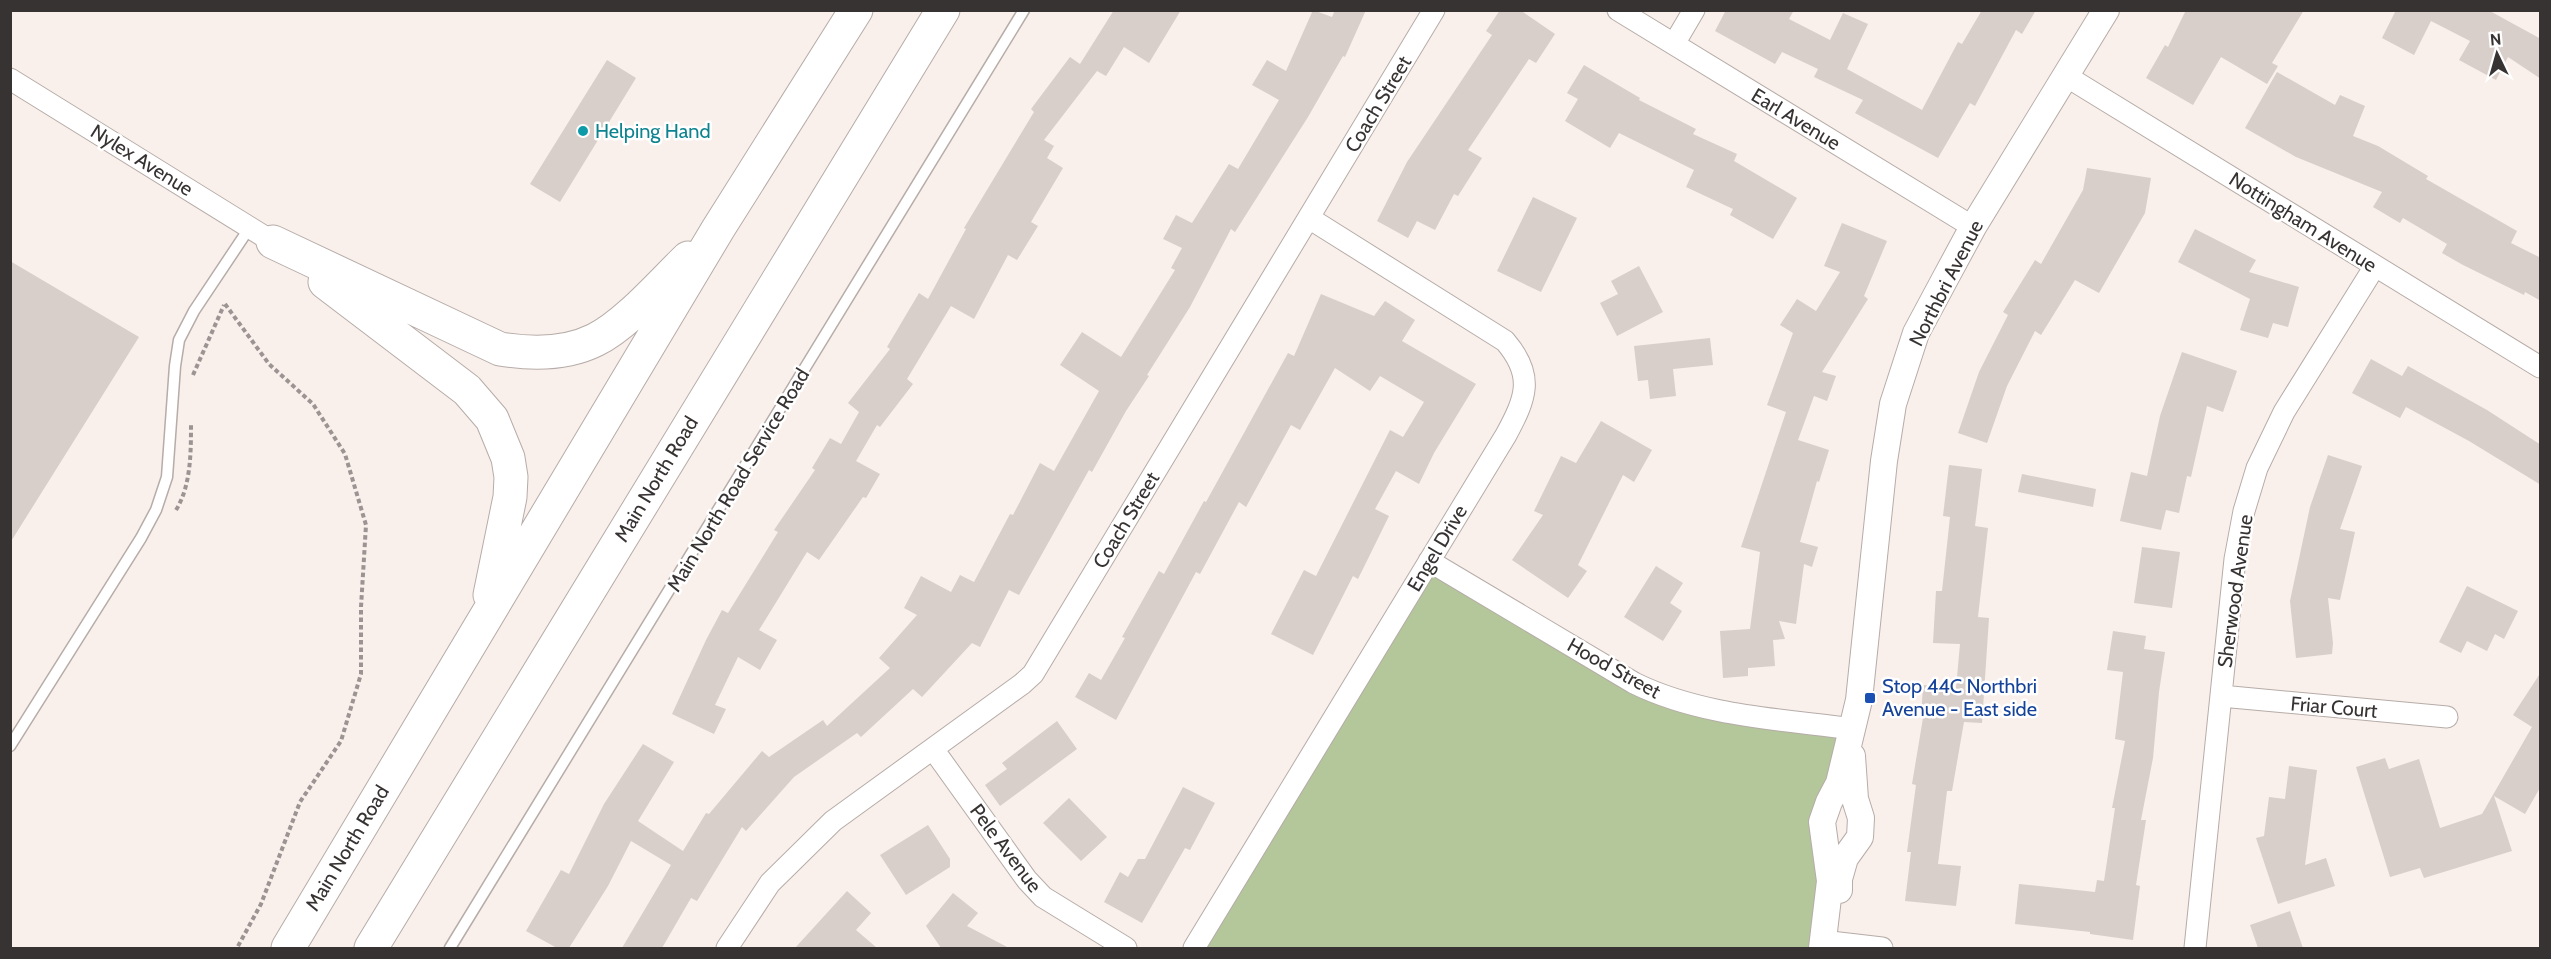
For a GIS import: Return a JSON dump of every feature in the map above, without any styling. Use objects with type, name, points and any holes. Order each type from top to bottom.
[{"type":"highway","name":"Main North Road","points":[[288,948],[718,230],[856,10]]},
{"type":"highway","name":"Main North Road","points":[[371,948],[942,10]]},
{"type":"highway","points":[[262,235],[500,349],[536,352],[566,349],[594,341],[610,331],[718,230]]},
{"type":"highway","points":[[262,235],[467,390],[492,419],[508,459],[511,477],[510,497],[486,616]]},
{"type":"street","name":"Coach Street","points":[[727,948],[770,883],[833,821],[1033,674],[1434,10]]},
{"type":"street","name":"Earl Avenue","points":[[1618,10],[1973,227]]},
{"type":"street","points":[[1674,44],[1694,10]]},
{"type":"street","name":"Northbri Avenue","points":[[1830,945],[1830,881],[1822,822],[1839,783],[1859,700],[1884,461],[1893,404],[1916,333],[1973,227],[2106,10]]},
{"type":"street","name":"Nottingham Avenue","points":[[2066,76],[2541,367]]},
{"type":"street","name":"Nylex Avenue","points":[[10,78],[262,235]]},
{"type":"street","name":"Engel Drive","points":[[1194,948],[1523,402],[1524,372],[1517,355],[1505,341],[1309,218]]},
{"type":"street","name":"Sherwood Avenue","points":[[2195,948],[2235,559],[2244,511],[2257,468],[2284,412],[2375,266]]},
{"type":"street","name":"Hood Street","points":[[1429,561],[1634,683],[1659,695],[1714,710],[1853,729]]},
{"type":"street","name":"Friar Court","points":[[2221,696],[2447,717]]},
{"type":"street","name":"Northbri Avenue","points":[[1830,945],[1839,879],[1845,858],[1860,837],[1861,818],[1855,798],[1852,771],[1853,729]]},
{"type":"street","name":"Pele Avenue","points":[[933,749],[1027,880],[1043,897],[1126,948]]},
{"type":"street","points":[[1830,945],[1882,948]]},
{"type":"lane","name":"Main North Road Service Road","points":[[450,948],[1024,10]]},
{"type":"lane","points":[[10,747],[141,538],[156,510],[167,477],[179,340],[200,302],[262,235]]},
{"type":"path","points":[[225,304],[269,364],[313,404],[320,414],[345,454],[366,525],[361,607],[361,674],[341,741],[300,802],[261,904],[237,948]]},
{"type":"green space","points":[[1429,561],[1634,683],[1853,729],[1839,783],[1822,948],[1194,948]]},
{"type":"building","points":[[1114,10],[1181,10],[1149,63],[1124,47],[1106,76],[1097,71],[1044,140],[1054,146],[1047,158],[1063,168],[1031,222],[1038,226],[1017,260],[1008,255],[974,319],[951,306],[907,379],[913,384],[880,427],[877,425],[856,461],[880,474],[866,498],[863,497],[819,560],[807,552],[759,630],[777,640],[760,670],[738,657],[715,705],[726,709],[714,734],[672,714],[722,610],[728,613],[778,532],[774,530],[815,470],[812,468],[830,438],[841,444],[859,412],[848,403],[890,349],[887,347],[919,293],[928,299],[966,229],[964,228],[1034,112],[1031,109],[1070,57],[1080,64]]},
{"type":"building","points":[[1313,10],[1332,17],[1335,10],[1366,10],[1345,57],[1343,56],[1308,117],[1235,232],[1231,229],[1190,307],[1147,375],[1149,376],[1126,411],[1092,472],[1089,470],[1019,595],[1009,590],[980,647],[972,643],[922,697],[913,689],[861,737],[857,733],[794,777],[746,831],[742,827],[697,901],[691,898],[662,948],[622,948],[671,865],[631,841],[608,886],[569,948],[557,948],[526,931],[561,870],[569,874],[604,804],[643,744],[674,762],[638,821],[683,851],[706,813],[709,814],[762,751],[769,757],[823,720],[827,726],[890,668],[879,658],[917,615],[904,608],[921,576],[951,592],[960,575],[974,582],[1040,463],[1054,471],[1099,391],[1060,365],[1082,332],[1121,357],[1175,270],[1171,268],[1182,248],[1163,239],[1176,215],[1192,223],[1229,164],[1238,169],[1279,100],[1252,85],[1267,60],[1286,71]]},
{"type":"building","points":[[1500,10],[1520,10],[1555,34],[1536,63],[1529,59],[1468,150],[1482,158],[1458,196],[1454,194],[1435,230],[1417,221],[1408,238],[1377,221],[1407,162],[1492,35],[1486,31]]},
{"type":"building","points":[[1726,10],[1794,10],[1789,19],[1830,40],[1843,13],[1868,24],[1847,69],[1922,110],[1958,42],[1962,44],[1982,10],[2036,10],[2022,34],[2016,30],[1975,106],[1970,103],[1938,158],[1855,113],[1863,100],[1814,77],[1818,69],[1782,52],[1775,64],[1715,31]]},
{"type":"building","points":[[2186,10],[2304,10],[2272,63],[2278,66],[2267,84],[2221,57],[2193,105],[2146,78],[2165,45],[2168,47]]},
{"type":"building","points":[[2396,10],[2488,10],[2541,39],[2541,79],[2508,57],[2496,80],[2459,60],[2470,41],[2431,21],[2414,55],[2382,38]]},
{"type":"building","name":"Helping Hand","points":[[607,60],[636,78],[560,202],[530,184]]},
{"type":"building","points":[[1584,65],[1640,98],[1639,100],[1696,129],[1693,134],[1737,154],[1734,161],[1797,198],[1773,239],[1730,215],[1733,209],[1686,187],[1694,170],[1619,133],[1610,148],[1565,121],[1578,99],[1567,93]]},
{"type":"building","points":[[2277,72],[2335,105],[2340,95],[2365,106],[2353,136],[2378,146],[2428,176],[2426,179],[2517,231],[2511,243],[2541,258],[2541,301],[2463,265],[2442,253],[2447,244],[2403,218],[2400,223],[2373,207],[2382,192],[2296,157],[2245,128]]},
{"type":"building","points":[[2087,168],[2151,178],[2145,213],[2099,293],[2075,280],[2041,335],[2035,331],[2007,386],[1987,443],[1958,433],[1979,372],[2008,315],[2003,312],[2035,260],[2041,264],[2083,190]]},
{"type":"building","points":[[1533,197],[1577,218],[1541,292],[1497,271]]},
{"type":"building","points":[[1842,223],[1887,241],[1864,296],[1868,299],[1822,372],[1836,376],[1827,401],[1814,396],[1798,440],[1829,450],[1819,482],[1817,481],[1800,542],[1818,547],[1812,567],[1804,564],[1796,624],[1779,621],[1785,639],[1773,640],[1775,666],[1748,668],[1748,676],[1723,678],[1720,631],[1750,629],[1760,552],[1741,547],[1786,412],[1767,405],[1793,333],[1780,325],[1797,299],[1816,311],[1840,272],[1824,266]]},
{"type":"building","points":[[2195,229],[2256,260],[2249,272],[2299,287],[2288,327],[2273,323],[2268,338],[2240,330],[2250,299],[2178,262]]},
{"type":"building","points":[[10,261],[139,337],[10,543]]},
{"type":"building","points":[[1639,266],[1663,312],[1617,336],[1600,303],[1618,294],[1611,281]]},
{"type":"building","points":[[1321,294],[1374,316],[1385,301],[1415,320],[1402,341],[1476,384],[1434,453],[1419,484],[1396,471],[1375,509],[1389,516],[1358,579],[1353,576],[1313,655],[1271,634],[1304,570],[1316,576],[1390,430],[1403,437],[1424,402],[1380,376],[1370,391],[1335,368],[1300,430],[1291,425],[1246,507],[1239,502],[1200,574],[1196,572],[1116,720],[1075,697],[1089,673],[1101,680],[1159,571],[1164,574],[1288,353],[1294,356]]},
{"type":"building","points":[[1710,338],[1713,365],[1673,369],[1676,396],[1650,399],[1648,380],[1638,381],[1634,346]]},
{"type":"building","points":[[2182,352],[2237,371],[2223,412],[2207,406],[2191,477],[2187,476],[2179,513],[2166,510],[2161,530],[2120,521],[2131,472],[2147,476],[2160,416]]},
{"type":"building","points":[[2371,359],[2402,376],[2408,366],[2487,410],[2541,445],[2541,485],[2469,441],[2406,407],[2400,418],[2352,393]]},
{"type":"building","points":[[1601,421],[1652,450],[1634,482],[1623,475],[1578,565],[1587,571],[1568,598],[1512,560],[1543,515],[1534,511],[1561,456],[1576,463]]},
{"type":"building","points":[[2328,455],[2362,466],[2340,529],[2355,532],[2340,600],[2328,598],[2332,654],[2296,658],[2290,601],[2310,507]]},
{"type":"building","points":[[1949,465],[1982,469],[1975,526],[1988,528],[1978,617],[1989,618],[1982,723],[1964,722],[1952,791],[1947,791],[1938,864],[1961,866],[1956,906],[1905,901],[1911,852],[1907,852],[1916,785],[1912,784],[1923,718],[1921,718],[1923,685],[1956,688],[1960,644],[1933,643],[1936,591],[1942,591],[1950,517],[1943,516]]},
{"type":"building","points":[[2022,474],[2096,489],[2093,507],[2018,492]]},
{"type":"building","points":[[2142,547],[2180,552],[2172,608],[2134,603]]},
{"type":"building","points":[[1656,566],[1683,583],[1670,603],[1682,611],[1663,641],[1624,617]]},
{"type":"building","points":[[2467,586],[2518,611],[2504,639],[2495,634],[2487,651],[2467,641],[2461,653],[2439,642]]},
{"type":"building","points":[[2113,631],[2146,636],[2144,649],[2165,652],[2153,758],[2141,820],[2146,820],[2136,885],[2140,886],[2133,940],[2090,934],[2090,932],[2015,924],[2019,884],[2095,892],[2097,880],[2104,881],[2115,808],[2112,808],[2125,741],[2115,739],[2123,672],[2107,670]]},
{"type":"building","points":[[2541,672],[2541,786],[2525,814],[2494,796],[2512,851],[2424,878],[2420,868],[2390,877],[2356,767],[2385,758],[2389,769],[2419,759],[2440,828],[2482,814],[2532,727],[2513,715]]},
{"type":"building","points":[[1057,721],[1077,749],[1000,806],[985,785],[1007,769],[1002,763]]},
{"type":"building","points":[[2289,766],[2317,770],[2305,865],[2326,858],[2335,886],[2278,904],[2256,838],[2264,836],[2269,797],[2285,799]]},
{"type":"building","points":[[1183,787],[1215,803],[1190,850],[1185,848],[1142,923],[1104,902],[1120,872],[1128,877],[1138,859],[1145,859]]},
{"type":"building","points":[[1069,798],[1107,837],[1081,861],[1043,823]]},
{"type":"building","points":[[928,825],[950,859],[950,867],[906,895],[880,855]]},
{"type":"building","points":[[847,891],[871,913],[856,930],[877,948],[795,948]]},
{"type":"building","points":[[953,893],[978,913],[967,926],[1009,948],[941,948],[926,926]]},
{"type":"building","points":[[2290,911],[2303,948],[2258,948],[2250,925]]},
{"type":"place","name":"Helping Hand","points":[[583,131]]},
{"type":"place","name":"Stop 44C Northbri Avenue - East side","points":[[1870,698]]}]
